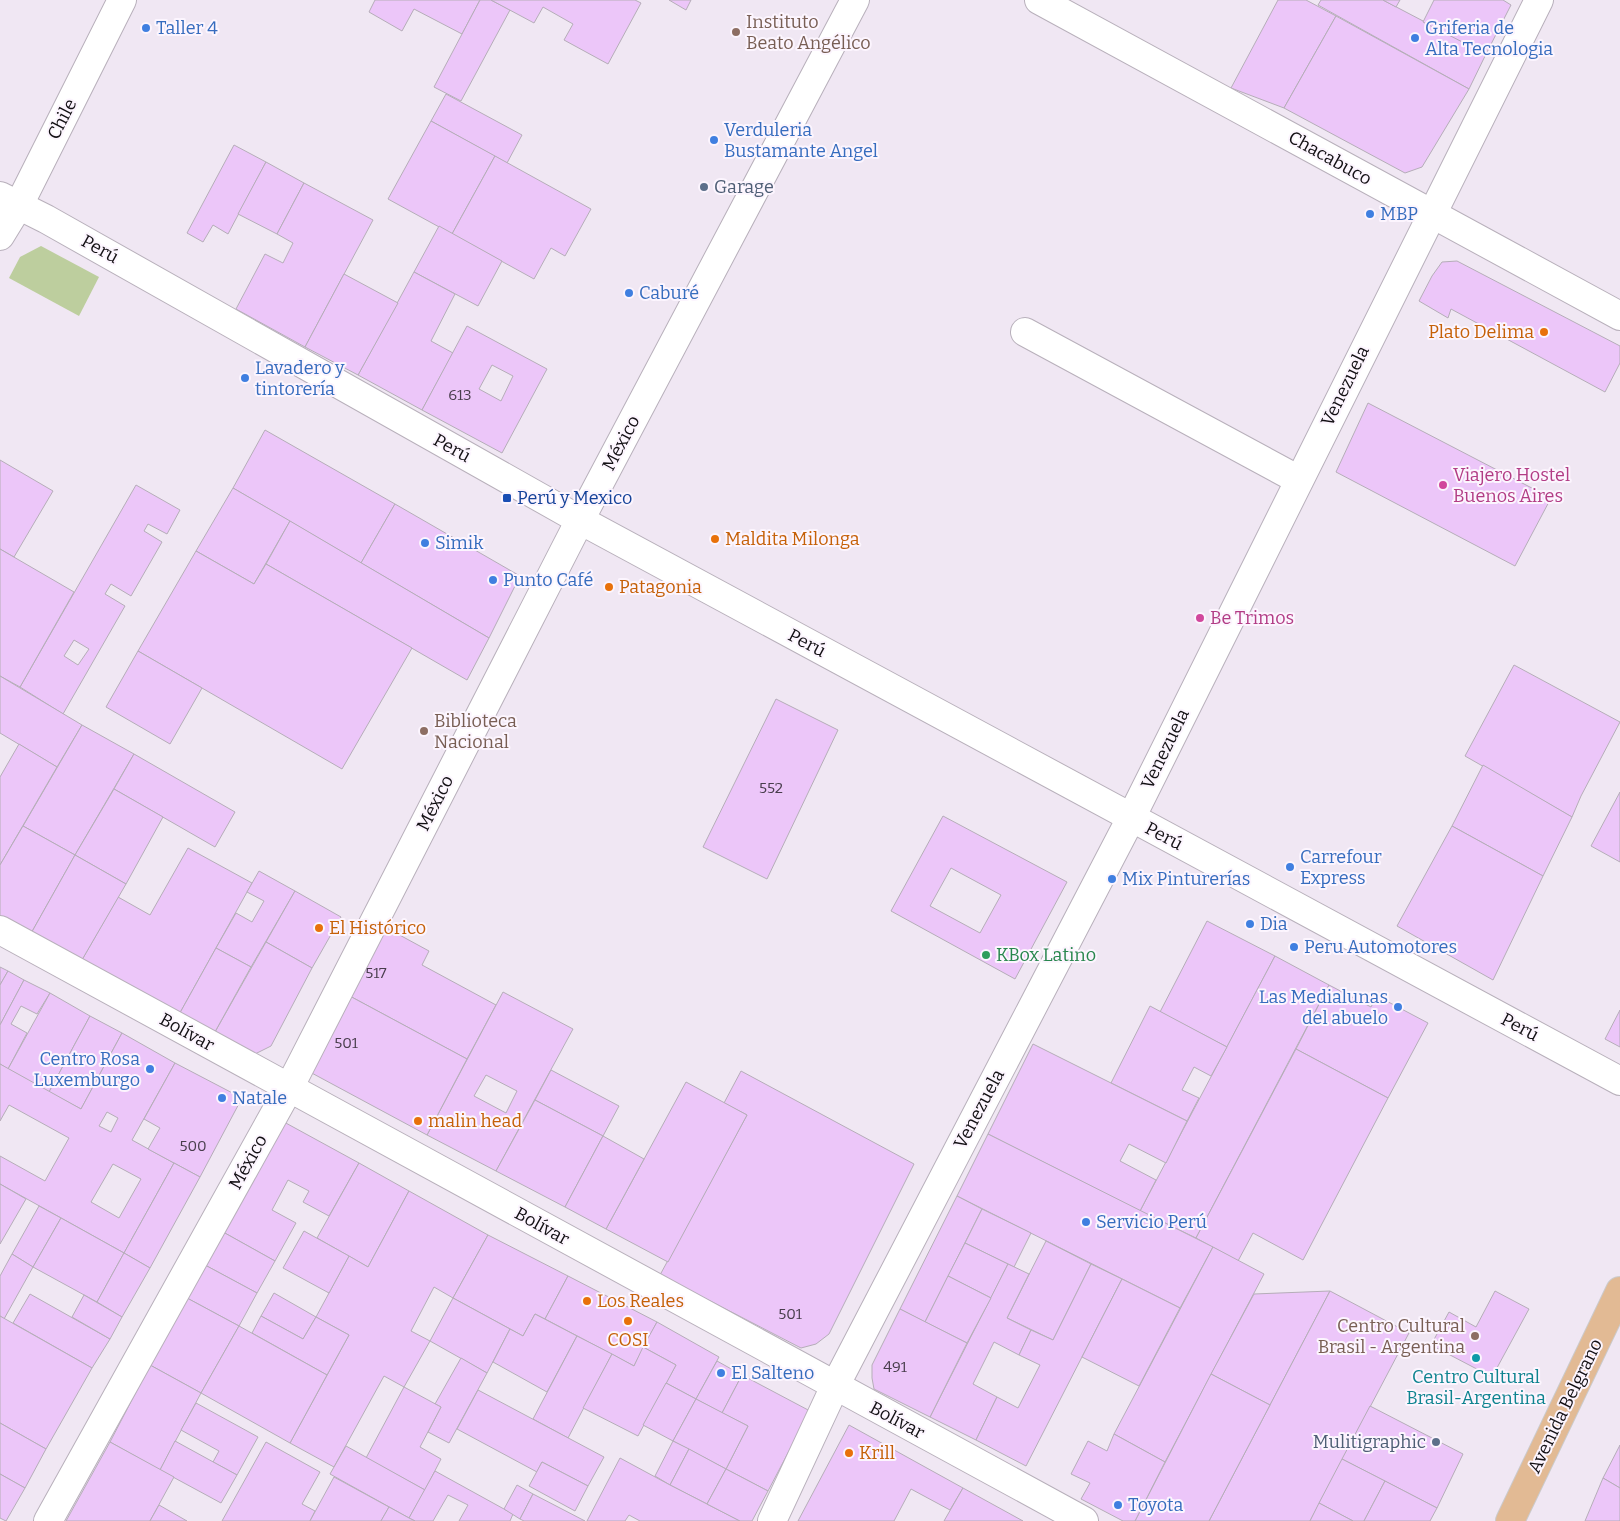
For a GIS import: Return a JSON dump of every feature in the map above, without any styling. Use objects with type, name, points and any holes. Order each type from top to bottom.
[{"type":"main road","name":"Avenida Belgrano","points":[[1510,1521],[1620,1291]]},
{"type":"street","name":"Chile","points":[[0,236],[10,201],[122,0]]},
{"type":"street","name":"México","points":[[48,1521],[289,1088],[580,520],[856,0]]},
{"type":"street","name":"Chacabuco","points":[[1040,0],[1620,316]]},
{"type":"street","name":"Venezuela","points":[[772,1521],[835,1386],[1131,818],[1539,0]]},
{"type":"street","name":"Perú","points":[[10,201],[46,218],[580,520],[1620,1081]]},
{"type":"street","points":[[1025,332],[1298,480]]},
{"type":"street","name":"Bolívar","points":[[0,930],[1084,1521]]},
{"type":"green space","points":[[41,246],[99,277],[79,316],[9,278],[20,257]]},
{"type":"building","points":[[375,0],[480,0],[462,34],[414,9],[402,31],[369,12]]},
{"type":"building","points":[[480,0],[491,0],[510,10],[461,101],[434,87]]},
{"type":"building","points":[[491,0],[635,0],[641,3],[608,64],[564,40],[573,24],[543,7],[534,23]]},
{"type":"building","points":[[669,0],[691,0],[686,10]]},
{"type":"building","points":[[1278,0],[1306,0],[1336,16],[1284,108],[1231,88]]},
{"type":"building","name":"Griferia de Alta Tecnologia","points":[[1321,0],[1383,0],[1486,54],[1469,89],[1318,5]]},
{"type":"building","points":[[1383,0],[1400,0],[1396,7]]},
{"type":"building","points":[[1434,0],[1503,0],[1511,5],[1486,54],[1423,22]]},
{"type":"building","points":[[1336,16],[1469,89],[1422,167],[1405,173],[1284,108]]},
{"type":"building","points":[[446,94],[522,135],[507,163],[431,121]]},
{"type":"building","points":[[431,121],[495,156],[452,234],[388,199]]},
{"type":"building","points":[[234,145],[266,162],[228,234],[213,225],[203,242],[187,233]]},
{"type":"building","points":[[495,156],[591,209],[565,256],[551,248],[534,279],[452,234]]},
{"type":"building","points":[[266,162],[304,183],[277,234],[238,214]]},
{"type":"building","points":[[304,183],[373,220],[305,347],[236,309],[265,254],[283,263],[293,243],[277,234]]},
{"type":"building","points":[[439,226],[502,261],[478,306],[414,272]]},
{"type":"building","name":"Plato Delima","points":[[1457,261],[1620,346],[1620,363],[1605,392],[1451,309],[1448,318],[1419,301],[1432,276],[1442,262]]},
{"type":"building","points":[[414,272],[455,294],[431,341],[453,353],[422,410],[358,375]]},
{"type":"building","points":[[344,274],[398,303],[358,375],[305,347]]},
{"type":"building","points":[[467,326],[547,369],[502,453],[422,410]],"holes":[[[492,365],[513,376],[501,401],[479,389]]]},
{"type":"building","name":"Viajero Hostel Buenos Aires","points":[[1368,403],[1551,498],[1515,566],[1336,472]]},
{"type":"building","points":[[265,430],[395,504],[361,563],[233,488]]},
{"type":"building","points":[[0,460],[53,491],[14,557],[0,549]]},
{"type":"building","points":[[136,485],[180,510],[167,534],[148,524],[144,531],[162,542],[131,596],[111,584],[105,594],[125,606],[63,714],[20,687]],"holes":[[[74,640],[89,649],[78,665],[64,656]]]},
{"type":"building","points":[[233,488],[290,521],[254,584],[196,551]]},
{"type":"building","points":[[395,504],[520,576],[489,638],[361,563]]},
{"type":"building","points":[[290,521],[489,638],[467,680],[266,564]]},
{"type":"building","points":[[0,549],[74,592],[20,687],[0,676]]},
{"type":"building","points":[[196,551],[254,584],[266,564],[412,648],[342,769],[138,651]]},
{"type":"building","points":[[138,651],[202,688],[170,744],[106,707]]},
{"type":"building","points":[[1514,665],[1620,722],[1572,817],[1465,756]]},
{"type":"building","points":[[0,676],[82,725],[57,767],[0,733]]},
{"type":"building","points":[[776,699],[838,730],[767,879],[703,847]]},
{"type":"building","points":[[82,725],[134,754],[75,855],[23,826]]},
{"type":"building","points":[[19,744],[57,767],[0,865],[0,777]]},
{"type":"building","points":[[134,754],[235,812],[215,847],[114,789]]},
{"type":"building","points":[[1483,765],[1572,817],[1543,876],[1452,826]]},
{"type":"building","points":[[114,789],[163,817],[126,884],[75,855]]},
{"type":"building","points":[[1620,792],[1620,862],[1591,846]]},
{"type":"building","points":[[943,816],[1067,882],[1015,979],[891,911]],"holes":[[[951,868],[1001,895],[980,933],[930,906]]]},
{"type":"building","points":[[23,826],[75,855],[29,937],[0,921],[0,865]]},
{"type":"building","points":[[1452,826],[1543,876],[1493,980],[1397,926]]},
{"type":"building","points":[[188,848],[252,883],[176,1020],[79,965],[118,897],[150,915]]},
{"type":"building","points":[[75,855],[126,884],[79,965],[29,937]]},
{"type":"building","points":[[259,871],[295,891],[251,967],[216,948],[236,913],[252,922],[264,901],[247,892]]},
{"type":"building","points":[[295,891],[341,917],[312,968],[266,942]]},
{"type":"building","points":[[1207,921],[1275,956],[1227,1047],[1160,1012]]},
{"type":"building","points":[[383,926],[429,951],[422,965],[496,1005],[467,1059],[346,994]]},
{"type":"building","points":[[266,942],[312,968],[271,1046],[249,1057],[211,1039]]},
{"type":"building","points":[[216,948],[251,967],[211,1039],[176,1020]]},
{"type":"building","points":[[1275,956],[1329,985],[1196,1238],[1140,1211]]},
{"type":"building","points":[[0,967],[8,971],[0,985]]},
{"type":"building","points":[[8,971],[24,980],[0,1025],[0,985]]},
{"type":"building","points":[[24,980],[50,993],[37,1014],[21,1006],[11,1024],[27,1033],[8,1069],[0,1064],[0,1025]]},
{"type":"building","points":[[1329,985],[1371,1007],[1377,996],[1428,1023],[1388,1098],[1296,1049]]},
{"type":"building","points":[[503,992],[573,1029],[496,1171],[427,1135]],"holes":[[[486,1075],[517,1091],[506,1113],[474,1096]]]},
{"type":"building","points":[[50,993],[90,1016],[49,1092],[8,1069]]},
{"type":"building","points":[[346,994],[467,1059],[427,1135],[308,1071]]},
{"type":"building","points":[[1150,1006],[1227,1047],[1211,1076],[1194,1067],[1182,1090],[1199,1098],[1187,1121],[1111,1083]]},
{"type":"building","points":[[1620,1010],[1620,1047],[1605,1039]]},
{"type":"building","points":[[90,1016],[122,1033],[81,1109],[49,1092]]},
{"type":"building","points":[[122,1033],[175,1063],[132,1140],[174,1163],[124,1253],[0,1184],[0,1156],[45,1181],[69,1138],[9,1105],[0,1121],[0,1064],[81,1109]],"holes":[[[107,1112],[118,1118],[111,1132],[99,1126]],[[113,1164],[141,1179],[119,1218],[91,1202]]]},
{"type":"building","points":[[1033,1044],[1187,1121],[1166,1163],[1129,1144],[1120,1161],[1156,1180],[1140,1211],[988,1134]]},
{"type":"building","points":[[1296,1049],[1388,1098],[1303,1260],[1253,1233],[1238,1261],[1196,1238]]},
{"type":"building","points":[[175,1063],[242,1098],[200,1177],[148,1149],[160,1128],[144,1119]]},
{"type":"building","points":[[551,1070],[619,1106],[603,1136],[535,1100]]},
{"type":"building","points":[[741,1071],[914,1164],[829,1334],[816,1344],[801,1348],[660,1275],[747,1115],[724,1103]]},
{"type":"building","points":[[686,1082],[747,1115],[668,1262],[606,1229]]},
{"type":"building","points":[[535,1100],[603,1136],[565,1207],[496,1171]]},
{"type":"building","points":[[284,1122],[359,1163],[329,1216],[303,1202],[309,1191],[288,1180],[272,1210],[296,1223],[275,1261],[223,1232]]},
{"type":"building","name":"Servicio Perú","points":[[988,1134],[1213,1247],[1180,1308],[957,1196]]},
{"type":"building","points":[[603,1136],[644,1159],[606,1229],[565,1207]]},
{"type":"building","points":[[174,1163],[200,1177],[150,1268],[124,1253]]},
{"type":"building","points":[[359,1163],[409,1191],[368,1267],[317,1238]]},
{"type":"building","points":[[0,1184],[26,1199],[0,1244]]},
{"type":"building","points":[[409,1191],[488,1235],[453,1298],[434,1287],[411,1331],[430,1341],[404,1387],[384,1376],[334,1467],[290,1443],[349,1335],[316,1317],[349,1256],[368,1267]]},
{"type":"building","points":[[957,1196],[982,1209],[925,1322],[900,1309]]},
{"type":"building","points":[[39,1206],[61,1218],[33,1267],[12,1254]]},
{"type":"building","points":[[982,1209],[1031,1233],[1014,1267],[965,1243]]},
{"type":"building","points":[[61,1218],[124,1253],[97,1302],[33,1267]]},
{"type":"building","points":[[304,1231],[349,1256],[329,1293],[283,1268]]},
{"type":"building","points":[[223,1232],[275,1261],[257,1293],[205,1265]]},
{"type":"building","points":[[488,1235],[568,1276],[545,1319],[535,1314],[523,1336],[453,1298]]},
{"type":"building","points":[[1046,1241],[1091,1264],[1053,1340],[1007,1318]]},
{"type":"building","points":[[965,1243],[1008,1264],[991,1298],[948,1276]]},
{"type":"building","points":[[1213,1247],[1264,1274],[1165,1462],[1114,1434]]},
{"type":"building","points":[[124,1253],[150,1268],[122,1317],[97,1302]]},
{"type":"building","points":[[12,1254],[33,1267],[4,1319],[0,1316],[0,1276]]},
{"type":"building","points":[[1008,1264],[1029,1274],[1007,1318],[1031,1330],[1019,1355],[994,1342],[973,1384],[997,1397],[976,1440],[930,1417]]},
{"type":"building","points":[[1091,1264],[1122,1279],[1026,1466],[976,1440],[997,1397],[1018,1408],[1040,1365],[1019,1355],[1031,1330],[1053,1340]]},
{"type":"building","points":[[205,1265],[257,1293],[239,1326],[187,1298]]},
{"type":"building","points":[[568,1276],[657,1322],[634,1366],[545,1319]]},
{"type":"building","points":[[948,1276],[991,1298],[967,1343],[925,1322]]},
{"type":"building","points":[[1122,1279],[1180,1308],[1139,1386],[1082,1357]]},
{"type":"building","points":[[1330,1291],[1270,1405],[1211,1374],[1254,1294]]},
{"type":"building","points":[[1330,1291],[1409,1333],[1310,1521],[1209,1521]]},
{"type":"building","name":"Centro Cultural Brasil - Argentina","points":[[1495,1291],[1529,1309],[1492,1377],[1431,1345],[1449,1312],[1476,1327]]},
{"type":"building","points":[[274,1293],[316,1317],[303,1339],[261,1316]]},
{"type":"building","points":[[30,1294],[110,1339],[92,1368],[13,1323]]},
{"type":"building","points":[[84,1295],[122,1317],[110,1339],[72,1317]]},
{"type":"building","points":[[187,1298],[239,1326],[201,1393],[150,1365]]},
{"type":"building","points":[[453,1298],[510,1329],[487,1373],[430,1341]]},
{"type":"building","points":[[900,1309],[967,1343],[930,1417],[874,1389],[872,1365]]},
{"type":"building","points":[[535,1314],[577,1336],[547,1392],[493,1362],[510,1329],[523,1336]]},
{"type":"building","points":[[0,1316],[92,1368],[46,1449],[0,1423]]},
{"type":"building","points":[[261,1316],[303,1339],[316,1317],[349,1335],[327,1375],[252,1333]]},
{"type":"building","points":[[657,1322],[719,1357],[696,1399],[666,1383],[676,1365],[643,1347]]},
{"type":"building","points":[[239,1326],[327,1375],[290,1443],[201,1393]]},
{"type":"building","points":[[577,1336],[612,1354],[568,1438],[533,1419]]},
{"type":"building","points":[[643,1347],[676,1365],[638,1436],[583,1408],[612,1354],[634,1366]]},
{"type":"building","points":[[461,1358],[487,1373],[449,1443],[428,1432],[441,1407],[435,1404]]},
{"type":"building","points":[[717,1361],[742,1375],[722,1413],[696,1399]]},
{"type":"building","points":[[150,1365],[201,1393],[160,1470],[110,1442]]},
{"type":"building","points":[[1211,1374],[1270,1405],[1209,1521],[1135,1521]]},
{"type":"building","points":[[742,1375],[810,1411],[768,1491],[726,1469],[748,1426],[722,1413]]},
{"type":"building","points":[[666,1383],[696,1399],[673,1441],[643,1425]]},
{"type":"building","points":[[404,1387],[441,1407],[420,1447],[441,1459],[425,1490],[366,1458]]},
{"type":"building","points":[[478,1390],[604,1457],[588,1486],[542,1462],[537,1472],[457,1429]]},
{"type":"building","points":[[696,1399],[748,1426],[726,1469],[673,1441]]},
{"type":"building","points":[[196,1403],[258,1437],[237,1475],[213,1462],[219,1451],[181,1430]]},
{"type":"building","points":[[1370,1406],[1463,1454],[1437,1508],[1342,1459]]},
{"type":"building","points":[[0,1423],[46,1449],[25,1488],[0,1474]]},
{"type":"building","points":[[849,1425],[963,1488],[950,1510],[911,1489],[894,1521],[798,1521]]},
{"type":"building","points":[[1114,1434],[1165,1462],[1135,1521],[1123,1521],[1081,1499],[1090,1483],[1071,1474],[1088,1441],[1107,1451]]},
{"type":"building","points":[[175,1441],[237,1475],[221,1503],[160,1470]]},
{"type":"building","points":[[673,1441],[689,1449],[670,1485],[655,1476]]},
{"type":"building","points":[[110,1442],[174,1477],[150,1521],[66,1521]]},
{"type":"building","points":[[266,1442],[320,1472],[302,1504],[315,1511],[310,1521],[222,1521]]},
{"type":"building","points":[[1620,1445],[1620,1488],[1603,1478]]},
{"type":"building","points":[[346,1446],[425,1490],[409,1518],[330,1474]]},
{"type":"building","points":[[689,1449],[726,1469],[707,1504],[670,1485]]},
{"type":"building","points":[[620,1458],[740,1521],[640,1521],[629,1515],[625,1521],[587,1521]]},
{"type":"building","points":[[1342,1459],[1385,1481],[1364,1521],[1353,1521],[1319,1503]]},
{"type":"building","points":[[542,1462],[588,1486],[575,1511],[529,1486]]},
{"type":"building","points":[[726,1469],[768,1491],[752,1521],[740,1521],[707,1504]]},
{"type":"building","points":[[435,1471],[513,1514],[510,1521],[459,1521],[468,1505],[448,1495],[433,1521],[415,1521],[409,1518]]},
{"type":"building","points":[[0,1474],[25,1488],[6,1521],[0,1518]]},
{"type":"building","points":[[334,1477],[389,1507],[381,1521],[310,1521]]},
{"type":"building","points":[[1603,1478],[1620,1488],[1620,1521],[1585,1521]]},
{"type":"building","points":[[1385,1481],[1437,1508],[1430,1521],[1364,1521]]},
{"type":"building","points":[[517,1485],[533,1494],[520,1519],[504,1509]]},
{"type":"building","points":[[963,1488],[1023,1521],[944,1521]]},
{"type":"building","points":[[533,1494],[585,1521],[524,1521],[520,1519]]},
{"type":"building","points":[[1319,1503],[1353,1521],[1310,1521]]},
{"type":"building","points":[[159,1505],[187,1521],[150,1521]]},
{"type":"building","points":[[389,1507],[409,1518],[415,1521],[381,1521]]},
{"type":"place","name":"Taller 4","points":[[146,28]]},
{"type":"place","name":"Instituto Beato Angélico","points":[[736,32]]},
{"type":"place","name":"Griferia de Alta Tecnologia","points":[[1415,38]]},
{"type":"place","name":"Verduleria Bustamante Angel","points":[[714,140]]},
{"type":"place","name":"Garage","points":[[704,187]]},
{"type":"place","name":"MBP","points":[[1370,214]]},
{"type":"place","name":"Caburé","points":[[629,293]]},
{"type":"place","name":"Plato Delima","points":[[1544,332]]},
{"type":"place","name":"Lavadero y tintorería","points":[[245,378]]},
{"type":"place","name":"Viajero Hostel Buenos Aires","points":[[1443,485]]},
{"type":"place","name":"Perú y Mexico","points":[[507,498]]},
{"type":"place","name":"Maldita Milonga","points":[[715,539]]},
{"type":"place","name":"Simik","points":[[425,543]]},
{"type":"place","name":"Punto Café","points":[[493,580]]},
{"type":"place","name":"Patagonia","points":[[609,587]]},
{"type":"place","name":"Be Trimos","points":[[1200,618]]},
{"type":"place","name":"Biblioteca Nacional","points":[[424,731]]},
{"type":"place","name":"Carrefour Express","points":[[1290,867]]},
{"type":"place","name":"Mix Pinturerías","points":[[1112,879]]},
{"type":"place","name":"Dia","points":[[1250,924]]},
{"type":"place","name":"El Histórico","points":[[319,928]]},
{"type":"place","name":"Peru Automotores","points":[[1294,947]]},
{"type":"place","name":"KBox Latino","points":[[986,955]]},
{"type":"place","name":"Las Medialunas del abuelo","points":[[1398,1007]]},
{"type":"place","name":"Centro Rosa Luxemburgo","points":[[150,1069]]},
{"type":"place","name":"Natale","points":[[222,1098]]},
{"type":"place","name":"malin head","points":[[418,1121]]},
{"type":"place","name":"Servicio Perú","points":[[1086,1222]]},
{"type":"place","name":"Los Reales","points":[[587,1301]]},
{"type":"place","name":"COSI","points":[[628,1321]]},
{"type":"place","name":"Centro Cultural Brasil - Argentina","points":[[1475,1336]]},
{"type":"place","name":"Centro Cultural Brasil-Argentina","points":[[1476,1358]]},
{"type":"place","name":"El Salteno","points":[[721,1373]]},
{"type":"place","name":"Mulitigraphic","points":[[1436,1442]]},
{"type":"place","name":"Krill","points":[[849,1453]]},
{"type":"place","name":"Toyota","points":[[1118,1505]]}]
